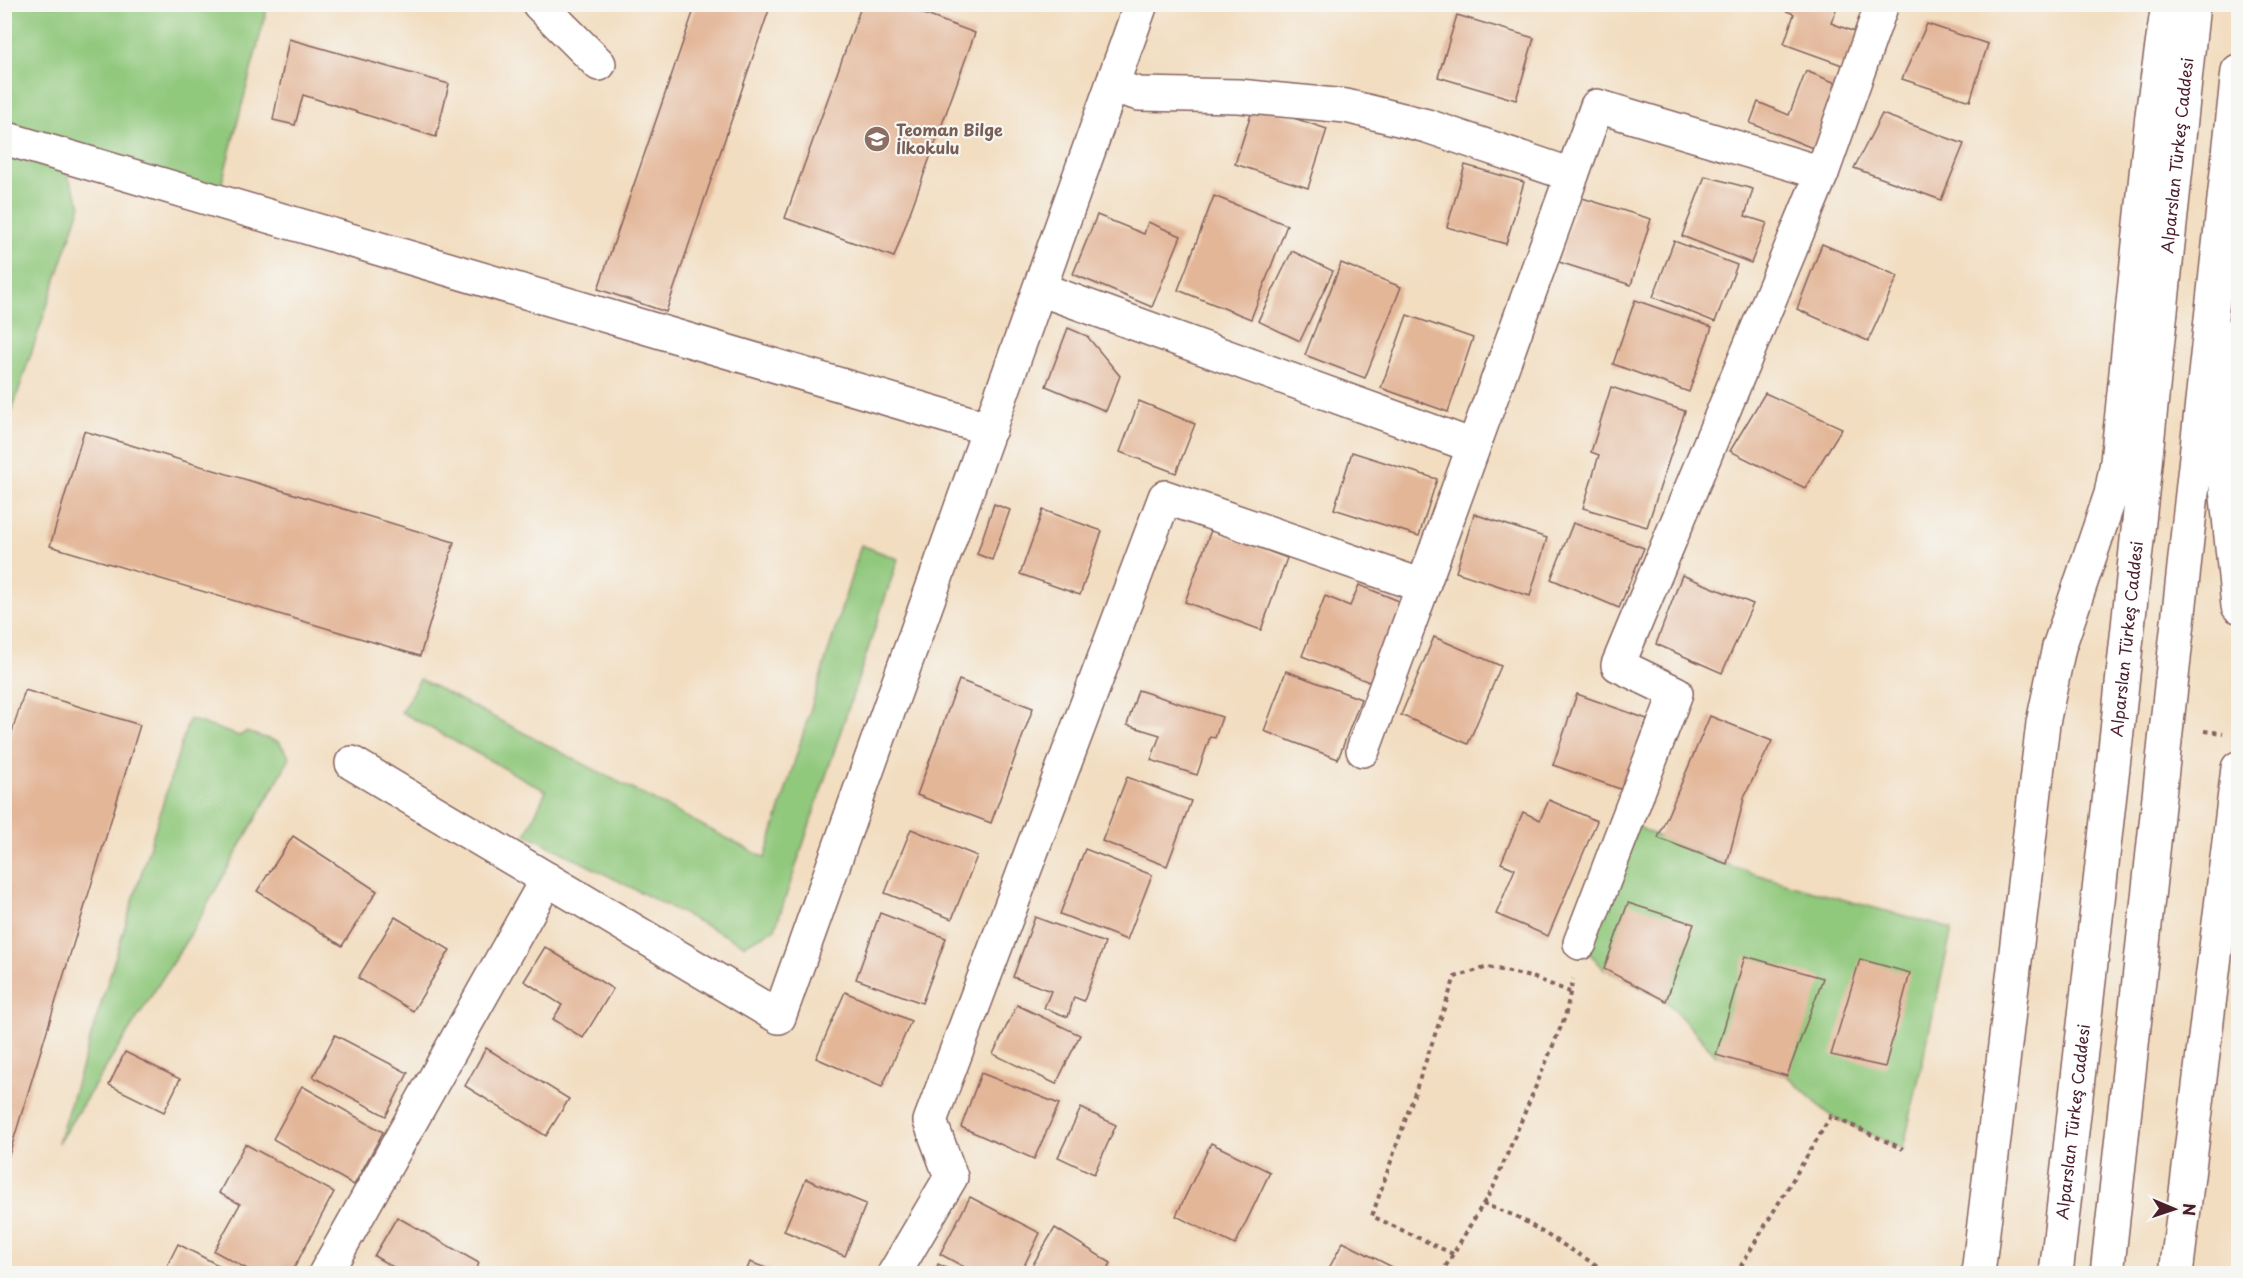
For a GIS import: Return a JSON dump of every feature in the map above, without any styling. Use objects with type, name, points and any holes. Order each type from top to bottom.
[{"type":"street","points":[[539,4],[599,64]]},
{"type":"street","points":[[352,763],[780,1017],[1141,4]]},
{"type":"street","points":[[1580,943],[1676,693],[1618,665],[1822,173],[1882,4]]},
{"type":"street","points":[[1978,1274],[2043,723],[2059,648],[2111,494],[2117,462],[2152,115],[2168,4]]},
{"type":"street","name":"Alparslan Türkeş Caddesi","points":[[2056,1274],[2118,725],[2193,4]]},
{"type":"street","points":[[2107,1274],[2238,71]]},
{"type":"street","points":[[1112,86],[1139,94],[1239,96],[1346,106],[1427,126],[1572,175]]},
{"type":"street","points":[[1363,750],[1597,106],[1822,173]]},
{"type":"street","points":[[4,138],[990,429]]},
{"type":"street","points":[[1040,289],[1473,446]]},
{"type":"street","points":[[2238,333],[2225,477],[2238,606]]},
{"type":"street","points":[[894,1274],[951,1176],[930,1121],[1165,497],[1423,586]]},
{"type":"street","points":[[2176,1274],[2238,768]]},
{"type":"street","points":[[325,1274],[548,879]]},
{"type":"path","points":[[1441,1274],[1493,1188],[1565,1017],[1580,943]]},
{"type":"path","points":[[1453,1254],[1372,1216],[1455,977],[1488,967],[1535,978],[1570,992]]},
{"type":"path","points":[[1737,1274],[1831,1116],[1903,1149]]},
{"type":"path","points":[[1483,1204],[1516,1216],[1611,1274]]},
{"type":"green space","points":[[5,5],[268,5],[217,201],[58,155],[81,205],[5,431]]},
{"type":"green space","points":[[861,545],[898,559],[775,929],[744,945],[526,834],[546,791],[401,712],[420,679],[765,858]]},
{"type":"green space","points":[[189,719],[239,736],[246,732],[279,742],[290,758],[193,930],[58,1143]]},
{"type":"green space","points":[[1627,821],[1665,840],[1745,871],[1952,929],[1903,1149],[1831,1116],[1787,1076],[1716,1055],[1666,1001],[1604,969],[1580,943]]},
{"type":"building","points":[[696,4],[771,4],[666,312],[598,289]]},
{"type":"building","points":[[862,4],[897,4],[975,33],[894,257],[785,218]]},
{"type":"building","points":[[1838,4],[1831,23],[1868,37],[1856,70],[1784,44],[1794,14],[1772,5]]},
{"type":"building","points":[[1457,15],[1534,38],[1516,100],[1438,77]]},
{"type":"building","points":[[1927,24],[1988,44],[1970,101],[1902,79]]},
{"type":"building","points":[[289,39],[449,84],[436,137],[303,95],[295,125],[273,120]]},
{"type":"building","points":[[1806,71],[1846,87],[1820,151],[1750,123],[1758,102],[1789,115]]},
{"type":"building","points":[[1254,105],[1327,129],[1308,188],[1235,164]]},
{"type":"building","points":[[1882,114],[1964,144],[1941,200],[1854,168]]},
{"type":"building","points":[[1465,165],[1524,182],[1506,244],[1447,227]]},
{"type":"building","points":[[1705,176],[1753,189],[1745,216],[1767,223],[1751,263],[1682,236]]},
{"type":"building","points":[[1214,196],[1287,225],[1251,319],[1178,290]]},
{"type":"building","points":[[1579,197],[1651,219],[1631,285],[1559,262]]},
{"type":"building","points":[[1097,215],[1144,234],[1148,222],[1181,236],[1152,307],[1073,274]]},
{"type":"building","points":[[1674,241],[1737,265],[1715,322],[1653,297]]},
{"type":"building","points":[[1822,244],[1898,276],[1868,341],[1797,309]]},
{"type":"building","points":[[1292,251],[1333,271],[1300,341],[1258,321]]},
{"type":"building","points":[[1341,263],[1401,287],[1365,378],[1305,355]]},
{"type":"building","points":[[1635,300],[1712,327],[1689,392],[1613,364]]},
{"type":"building","points":[[1407,315],[1473,338],[1448,412],[1381,388]]},
{"type":"building","points":[[1068,328],[1087,336],[1120,376],[1106,411],[1046,386]]},
{"type":"building","points":[[1611,387],[1685,411],[1647,527],[1583,508],[1599,455],[1591,452]]},
{"type":"building","points":[[1765,393],[1842,428],[1805,488],[1730,451]]},
{"type":"building","points":[[1139,401],[1195,424],[1176,473],[1120,452]]},
{"type":"building","points":[[84,431],[454,542],[420,656],[50,546]]},
{"type":"building","points":[[1352,452],[1437,479],[1419,536],[1334,509]]},
{"type":"building","points":[[994,504],[1010,510],[992,560],[977,554]]},
{"type":"building","points":[[1043,510],[1102,531],[1080,595],[1020,574]]},
{"type":"building","points":[[1474,514],[1547,538],[1530,596],[1456,572]]},
{"type":"building","points":[[1573,523],[1644,548],[1619,608],[1551,579]]},
{"type":"building","points":[[1211,530],[1287,558],[1261,630],[1185,602]]},
{"type":"building","points":[[1682,575],[1753,604],[1722,673],[1656,644]]},
{"type":"building","points":[[1359,585],[1404,603],[1372,683],[1302,656],[1325,596],[1350,606]]},
{"type":"building","points":[[1434,637],[1501,666],[1468,744],[1401,715]]},
{"type":"building","points":[[1286,671],[1361,699],[1338,759],[1264,731]]},
{"type":"building","points":[[959,680],[1033,708],[991,823],[917,795]]},
{"type":"building","points":[[25,690],[140,725],[5,1168],[4,758]]},
{"type":"building","points":[[1138,690],[1222,717],[1215,738],[1210,737],[1197,775],[1151,760],[1160,735],[1127,725]]},
{"type":"building","points":[[1577,694],[1647,719],[1623,790],[1553,765]]},
{"type":"building","points":[[1710,716],[1772,741],[1745,795],[1727,864],[1658,838]]},
{"type":"building","points":[[1127,777],[1191,801],[1167,866],[1102,841]]},
{"type":"building","points":[[1549,800],[1597,821],[1548,936],[1496,914],[1515,869],[1501,863],[1523,812],[1540,820]]},
{"type":"building","points":[[911,829],[977,856],[952,919],[885,893]]},
{"type":"building","points":[[293,836],[377,891],[342,946],[257,891]]},
{"type":"building","points":[[1085,849],[1152,875],[1127,940],[1060,914]]},
{"type":"building","points":[[1628,903],[1694,924],[1666,1001],[1604,969]]},
{"type":"building","points":[[880,913],[946,938],[922,1003],[856,979]]},
{"type":"building","points":[[395,917],[450,950],[413,1011],[358,978]]},
{"type":"building","points":[[1035,917],[1105,943],[1084,1001],[1074,997],[1068,1017],[1044,1008],[1051,991],[1013,977]]},
{"type":"building","points":[[545,947],[613,989],[583,1038],[553,1019],[562,1005],[524,981]]},
{"type":"building","points":[[1745,956],[1823,978],[1787,1076],[1716,1055]]},
{"type":"building","points":[[1860,959],[1910,973],[1885,1067],[1831,1055]]},
{"type":"building","points":[[845,992],[911,1021],[882,1087],[816,1058]]},
{"type":"building","points":[[1017,1005],[1080,1035],[1056,1084],[993,1054]]},
{"type":"building","points":[[335,1035],[408,1073],[386,1116],[313,1077]]},
{"type":"building","points":[[486,1048],[569,1099],[546,1136],[465,1086]]},
{"type":"building","points":[[125,1052],[180,1079],[164,1112],[109,1085]]},
{"type":"building","points":[[981,1073],[1059,1104],[1034,1159],[961,1127]]},
{"type":"building","points":[[302,1086],[383,1132],[354,1185],[273,1139]]},
{"type":"building","points":[[1081,1108],[1116,1125],[1094,1174],[1058,1157]]},
{"type":"building","points":[[1211,1143],[1270,1172],[1235,1245],[1176,1216]]},
{"type":"building","points":[[245,1144],[334,1192],[291,1274],[256,1274],[214,1251],[240,1204],[219,1193]]},
{"type":"building","points":[[806,1179],[866,1204],[845,1256],[784,1231]]},
{"type":"building","points":[[970,1197],[1040,1233],[1020,1274],[977,1274],[940,1254]]},
{"type":"building","points":[[397,1217],[479,1263],[474,1274],[405,1274],[374,1256]]},
{"type":"building","points":[[1055,1228],[1111,1263],[1105,1274],[1027,1274]]},
{"type":"building","points":[[1343,1242],[1406,1274],[1326,1274]]},
{"type":"building","points":[[178,1244],[235,1274],[163,1274]]},
{"type":"building","points":[[750,1262],[779,1273],[779,1274],[745,1274]]},
{"type":"building","points":[[938,1264],[958,1274],[934,1274]]},
{"type":"place","name":"Teoman Bilge İlkokulu","points":[[877,139]]}]
